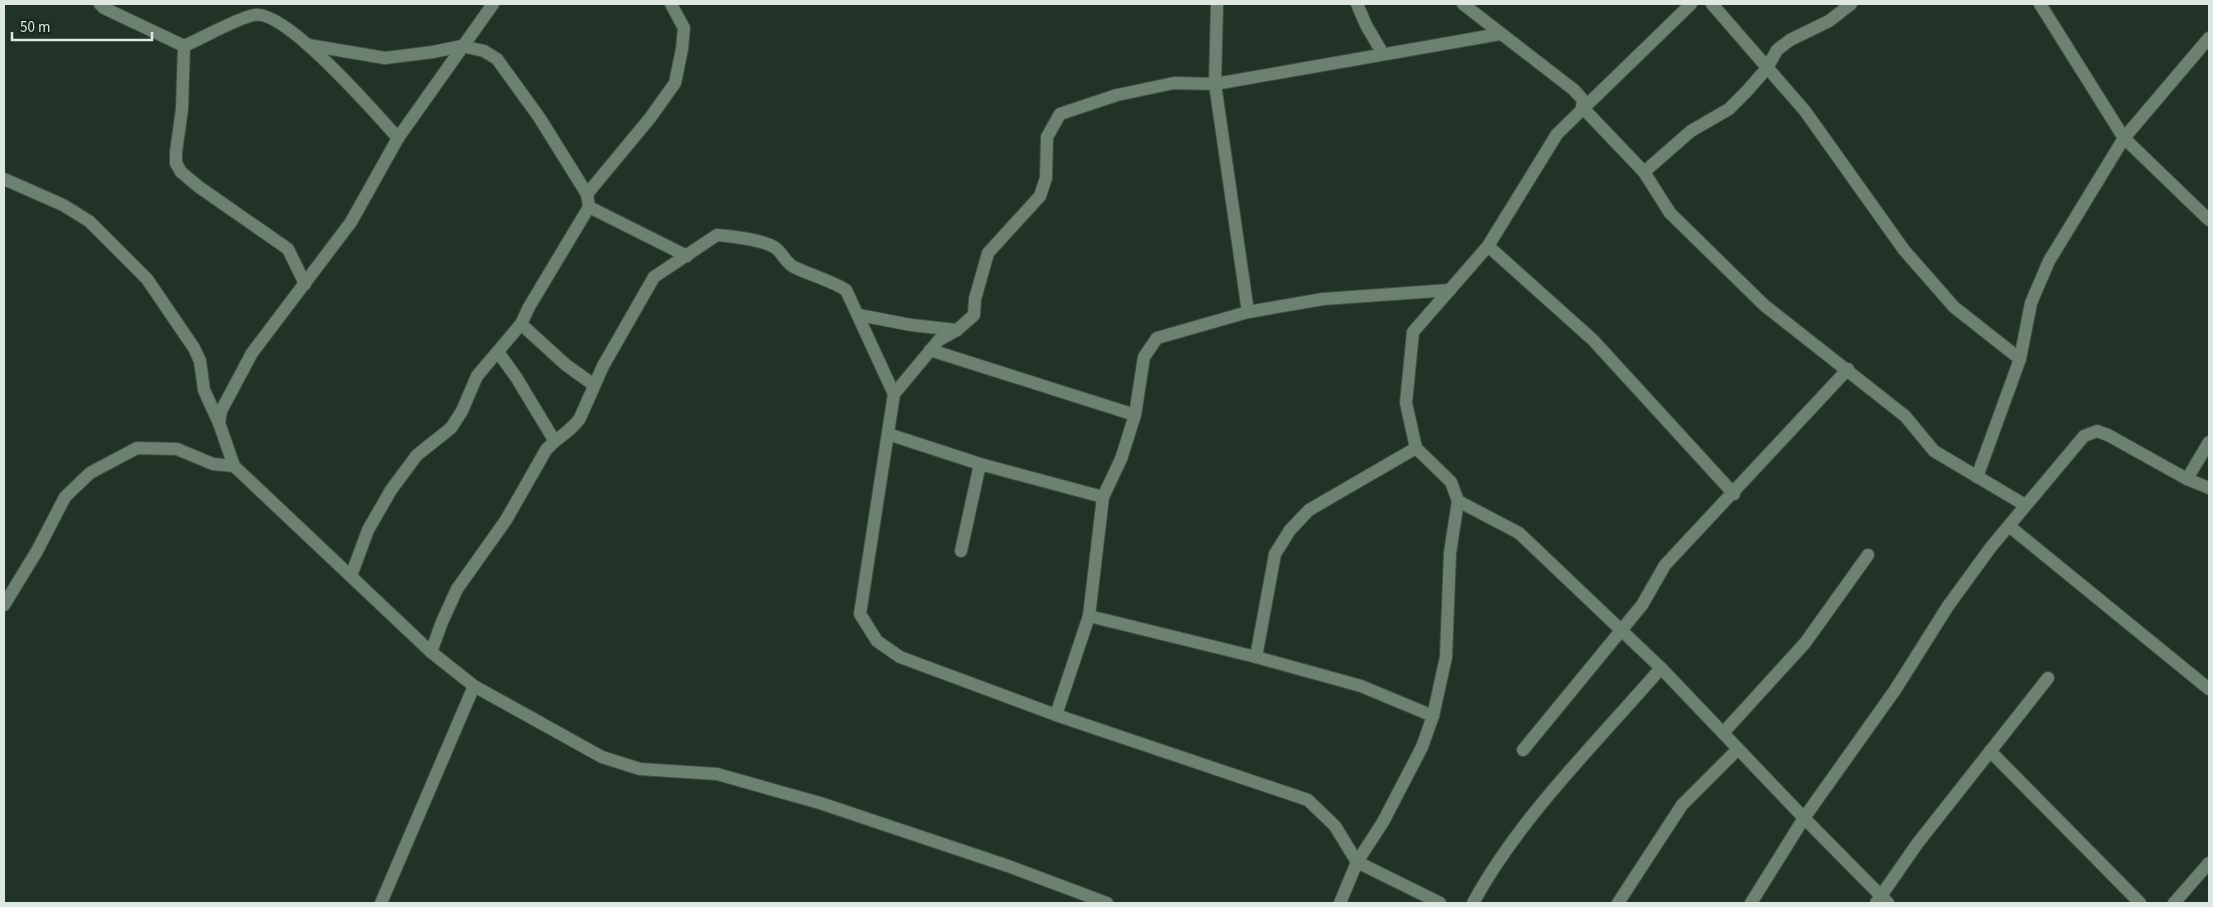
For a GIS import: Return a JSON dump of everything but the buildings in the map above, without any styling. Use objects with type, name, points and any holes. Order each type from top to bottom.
[{"type":"street","points":[[100,4],[104,8],[153,33],[184,46],[256,14],[279,21],[308,45],[359,95],[398,138]]},
{"type":"street","points":[[351,576],[368,530],[391,490],[417,455],[451,428],[462,412],[477,376],[522,324],[529,307],[588,201],[675,84],[684,28],[671,4]]},
{"type":"street","points":[[1217,4],[1215,84],[1248,312]]},
{"type":"street","points":[[1357,4],[1382,54]]},
{"type":"street","points":[[1463,4],[1574,90],[1583,100],[1582,107]]},
{"type":"street","points":[[1340,903],[1357,862],[1383,822],[1422,747],[1433,716],[1446,656],[1450,553],[1458,501],[1451,482],[1416,448],[1406,403],[1413,332],[1488,246],[1557,134],[1582,107],[1691,4]]},
{"type":"street","points":[[1712,4],[1805,112],[1904,250],[1954,307],[2020,359]]},
{"type":"street","points":[[1644,172],[1691,131],[1729,109],[1748,92],[1767,68],[1778,50],[1790,40],[1829,21],[1851,4]]},
{"type":"street","points":[[2040,4],[2124,138],[2209,220]]},
{"type":"street","points":[[219,423],[221,411],[252,353],[351,222],[398,138],[462,46],[486,6]]},
{"type":"street","points":[[1440,903],[1357,862],[1335,826],[1308,800],[1056,715],[900,657],[877,641],[860,614],[894,394],[939,340],[957,330],[974,315],[975,299],[988,253],[1040,196],[1046,178],[1047,137],[1060,114],[1117,95],[1174,83],[1215,84],[1500,34]]},
{"type":"street","points":[[1977,477],[2020,359],[2031,303],[2049,261],[2124,138],[2209,38]]},
{"type":"street","points":[[308,45],[385,58],[462,46],[484,51],[496,59],[539,116],[588,201],[687,256]]},
{"type":"street","points":[[184,46],[182,109],[176,163],[181,172],[199,187],[288,249],[305,284]]},
{"type":"street","points":[[1582,107],[1644,172],[1670,213],[1764,305],[1848,369],[1905,416],[1934,451],[2025,505]]},
{"type":"street","points":[[4,178],[63,205],[89,221],[147,279],[194,348],[200,361],[204,390],[219,423],[234,466],[432,652],[474,686],[602,757],[640,770],[717,774],[820,803],[1008,866],[1107,903]]},
{"type":"street","points":[[432,652],[442,622],[457,589],[506,520],[546,450],[554,440],[576,425],[594,385],[654,277],[717,235],[775,247],[785,261],[794,268],[837,284],[846,290],[894,394]]},
{"type":"street","points":[[1488,246],[1593,340],[1734,494]]},
{"type":"street","points":[[1056,715],[1088,616],[1103,497],[1121,459],[1135,415],[1144,357],[1157,338],[1248,312],[1324,299],[1450,290]]},
{"type":"street","points":[[859,315],[911,326],[957,330]]},
{"type":"street","points":[[522,324],[566,365],[594,385]]},
{"type":"street","points":[[930,350],[1135,415]]},
{"type":"street","points":[[498,352],[516,377],[554,440]]},
{"type":"street","points":[[1523,750],[1642,605],[1666,565],[1734,494],[1848,369]]},
{"type":"street","points":[[1751,903],[1804,818],[1895,690],[1948,606],[1991,547],[2084,436],[2097,431],[2108,435],[2187,479],[2209,488]]},
{"type":"street","points":[[888,434],[980,464],[1103,497]]},
{"type":"street","points":[[2187,479],[2209,442]]},
{"type":"street","points":[[4,605],[33,560],[65,497],[90,473],[137,448],[176,449],[213,464],[234,466]]},
{"type":"street","points":[[1256,657],[1276,554],[1290,530],[1309,510],[1416,448]]},
{"type":"street","points":[[961,551],[980,464]]},
{"type":"street","points":[[1458,501],[1519,533],[1622,629],[1882,901],[1917,844],[2048,678]]},
{"type":"street","points":[[2010,526],[2209,689]]},
{"type":"street","points":[[1723,733],[1806,643],[1868,555]]},
{"type":"street","points":[[1088,616],[1256,657],[1361,686],[1433,716]]},
{"type":"street","points":[[1473,903],[1490,871],[1537,810],[1661,668]]},
{"type":"street","points":[[381,903],[474,686]]},
{"type":"street","points":[[1618,903],[1682,805],[1738,749]]},
{"type":"street","points":[[1990,751],[2140,903]]},
{"type":"street","points":[[2174,903],[2209,863]]}]
